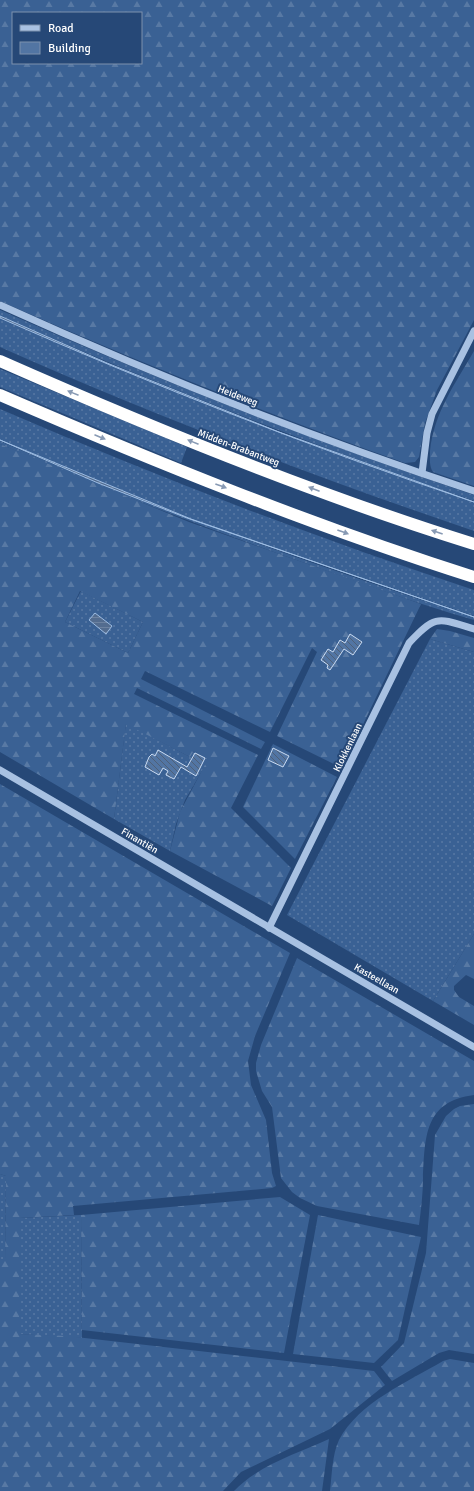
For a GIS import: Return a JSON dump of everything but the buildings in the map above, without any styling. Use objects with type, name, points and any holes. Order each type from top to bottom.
[{"type":"highway","name":"Midden-Brabantweg","points":[[0,361],[218,452],[341,499],[474,544]]},
{"type":"highway","points":[[0,395],[200,479],[419,559],[474,577]]},
{"type":"street","name":"Heideweg","points":[[0,305],[111,354],[223,400],[474,491]]},
{"type":"street","points":[[422,473],[427,433],[432,414],[474,331]]},
{"type":"street","name":"Klokkenlaan","points":[[269,928],[409,643],[430,622],[442,620],[474,629]]},
{"type":"street","name":"Finantiën","points":[[0,770],[269,928]]},
{"type":"street","name":"Kasteellaan","points":[[269,928],[474,1047]]},
{"type":"green space","points":[[0,0],[474,0],[474,320],[437,390],[425,423],[419,457],[415,462],[405,463],[252,406],[100,344],[0,301]]},
{"type":"green space","points":[[0,310],[176,385],[294,431],[474,495],[474,501],[294,436],[176,390],[0,316]]},
{"type":"green space","points":[[0,318],[294,438],[474,502],[474,531],[294,467],[117,397],[0,347]]},
{"type":"green space","points":[[474,351],[474,486],[433,472],[431,467],[430,451],[436,424],[446,399]]},
{"type":"green space","points":[[0,369],[187,447],[181,463],[0,387]]},
{"type":"green space","points":[[0,409],[58,434],[235,505],[354,549],[474,590],[474,616],[191,519],[0,440]]},
{"type":"green space","points":[[0,441],[175,513],[354,577],[474,617],[474,620],[430,607],[364,584],[186,519],[37,460],[0,444]]},
{"type":"green space","points":[[0,444],[189,522],[421,604],[342,768],[277,736],[317,652],[312,648],[270,732],[145,671],[141,679],[265,742],[261,749],[137,688],[134,694],[258,755],[231,808],[291,868],[272,906],[170,851],[180,812],[208,759],[194,751],[190,757],[126,724],[114,819],[0,752]],"holes":[[[80,591],[143,622],[128,653],[65,622]]]},
{"type":"green space","points":[[81,591],[143,622],[128,653],[65,622]]},
{"type":"green space","points":[[437,629],[474,638],[474,652],[430,639]]},
{"type":"green space","points":[[430,639],[474,652],[474,934],[433,1001],[287,915]]},
{"type":"green space","points":[[126,723],[190,757],[194,751],[209,759],[185,800],[176,824],[170,851],[114,819]]},
{"type":"green space","points":[[273,744],[337,777],[295,859],[243,807]]},
{"type":"green space","points":[[0,784],[290,953],[255,1036],[248,1061],[251,1085],[266,1120],[272,1173],[276,1186],[272,1188],[73,1206],[74,1215],[19,1218],[19,1334],[67,1336],[374,1371],[385,1385],[330,1429],[241,1472],[223,1491],[0,1491],[0,1260],[5,1260],[6,1176],[0,1174]]},
{"type":"green space","points":[[474,934],[474,979],[466,975],[454,986],[454,990],[459,997],[474,1006],[474,1025],[433,1001]]},
{"type":"green space","points":[[297,958],[474,1061],[474,1095],[458,1099],[445,1105],[436,1113],[430,1124],[425,1149],[419,1225],[317,1206],[300,1198],[292,1192],[281,1178],[272,1107],[262,1091],[256,1071],[256,1063],[261,1045]]},
{"type":"green space","points":[[474,1104],[474,1354],[449,1350],[439,1353],[392,1381],[381,1367],[404,1343],[426,1253],[435,1135],[446,1116],[454,1109],[460,1106]]},
{"type":"green space","points":[[0,1174],[6,1176],[5,1261],[0,1260]]},
{"type":"green space","points":[[280,1197],[310,1215],[284,1353],[82,1330],[81,1215]]},
{"type":"green space","points":[[81,1215],[82,1338],[19,1334],[19,1218]]},
{"type":"green space","points":[[318,1215],[421,1237],[398,1340],[374,1363],[293,1354]]},
{"type":"green space","points":[[450,1359],[474,1363],[474,1491],[330,1491],[335,1452],[339,1440],[348,1427],[371,1404],[385,1394],[443,1361]]},
{"type":"green space","points":[[329,1439],[322,1491],[234,1491],[243,1482],[266,1467]]},
{"type":"shaded area","points":[[0,316],[107,363],[279,432],[474,502],[294,438],[176,392],[117,368],[0,318]]},
{"type":"shaded area","points":[[0,440],[191,519],[474,617],[187,518],[98,483]]},
{"type":"shaded area","points":[[95,613],[112,626],[106,634],[89,620]]}]
